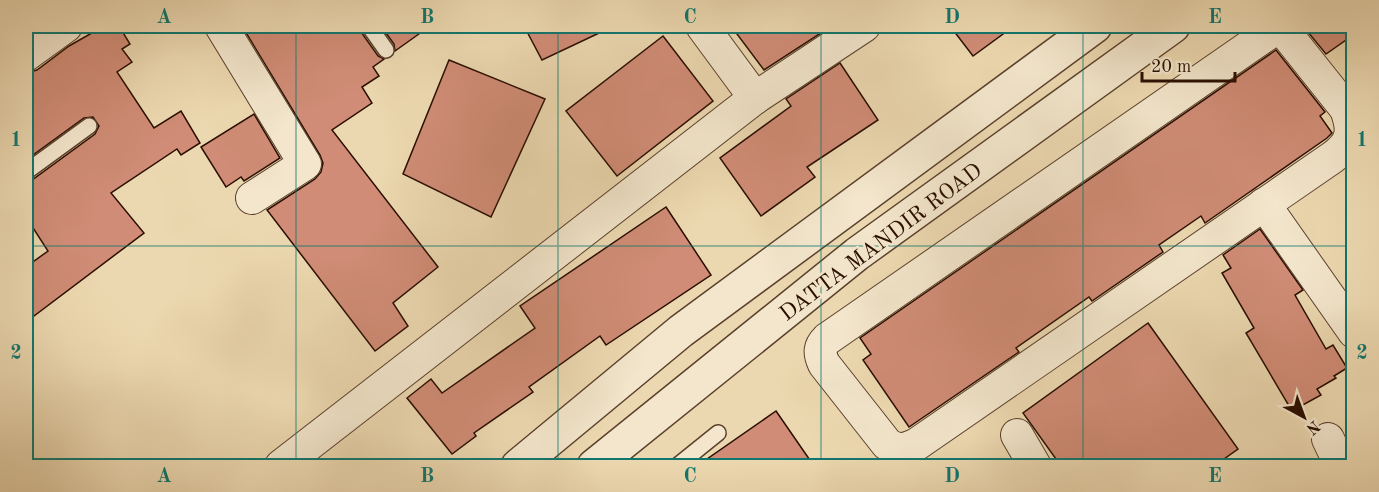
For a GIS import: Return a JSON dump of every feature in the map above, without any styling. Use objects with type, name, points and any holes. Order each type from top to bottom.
[{"type":"street","points":[[26,55],[66,26]]},
{"type":"street","points":[[221,26],[305,164],[252,198]]},
{"type":"street","points":[[702,26],[755,98]]},
{"type":"street","points":[[280,466],[755,98],[864,26]]},
{"type":"street","name":"DATTA MANDIR ROAD","points":[[518,466],[681,331],[1095,26]]},
{"type":"street","name":"DATTA MANDIR ROAD","points":[[594,466],[857,254],[1173,26]]},
{"type":"street","points":[[1279,26],[1350,106],[1351,135],[1344,149],[916,444],[906,449],[896,450],[887,444],[824,363],[820,354],[821,346],[1279,26]]},
{"type":"street","points":[[1264,204],[1351,323]]},
{"type":"street","points":[[1017,435],[1035,466]]},
{"type":"street","points":[[1337,457],[1353,458]]},
{"type":"lane","points":[[369,26],[386,50]]},
{"type":"lane","points":[[26,172],[89,126]]},
{"type":"lane","points":[[677,466],[718,433]]},
{"type":"building","points":[[104,26],[119,26],[130,44],[122,49],[132,62],[117,72],[154,128],[181,111],[200,143],[181,155],[177,149],[111,193],[144,233],[26,322],[26,267],[48,251],[26,217],[26,182],[95,134],[99,126],[93,117],[84,118],[26,160],[26,73],[37,70],[69,46]]},
{"type":"building","points":[[242,26],[359,26],[378,56],[384,59],[373,67],[379,76],[362,87],[372,103],[332,130],[438,267],[393,303],[408,326],[375,351],[267,210],[315,179],[321,172],[323,163]]},
{"type":"building","points":[[381,26],[430,26],[395,51],[394,44]]},
{"type":"building","points":[[524,26],[614,26],[542,60]]},
{"type":"building","points":[[731,26],[816,26],[821,33],[764,70]]},
{"type":"building","points":[[950,26],[1014,26],[973,56]]},
{"type":"building","points":[[1303,26],[1353,26],[1353,35],[1326,54]]},
{"type":"building","points":[[663,36],[713,101],[617,176],[566,111]]},
{"type":"building","points":[[1276,50],[1325,112],[1320,116],[1332,133],[1205,223],[1201,216],[1159,245],[1163,252],[1092,301],[1089,297],[1016,348],[1019,352],[909,427],[863,360],[871,354],[860,338]]},
{"type":"building","points":[[449,60],[545,99],[491,217],[403,174]]},
{"type":"building","points":[[840,63],[878,120],[807,167],[815,177],[761,216],[720,158],[791,106],[786,99]]},
{"type":"building","points":[[254,114],[280,158],[244,181],[241,177],[226,187],[201,147]]},
{"type":"building","points":[[666,207],[711,275],[606,345],[600,336],[529,387],[533,392],[474,433],[476,436],[452,454],[407,398],[431,379],[442,393],[535,328],[520,306]]},
{"type":"building","points":[[1260,229],[1303,290],[1295,295],[1326,349],[1333,345],[1347,368],[1334,376],[1336,378],[1317,389],[1321,395],[1292,411],[1246,333],[1254,328],[1222,273],[1231,268],[1223,255]]},
{"type":"building","points":[[1148,323],[1238,449],[1214,466],[1061,466],[1023,413]]},
{"type":"building","points":[[776,411],[814,466],[697,466]]}]
